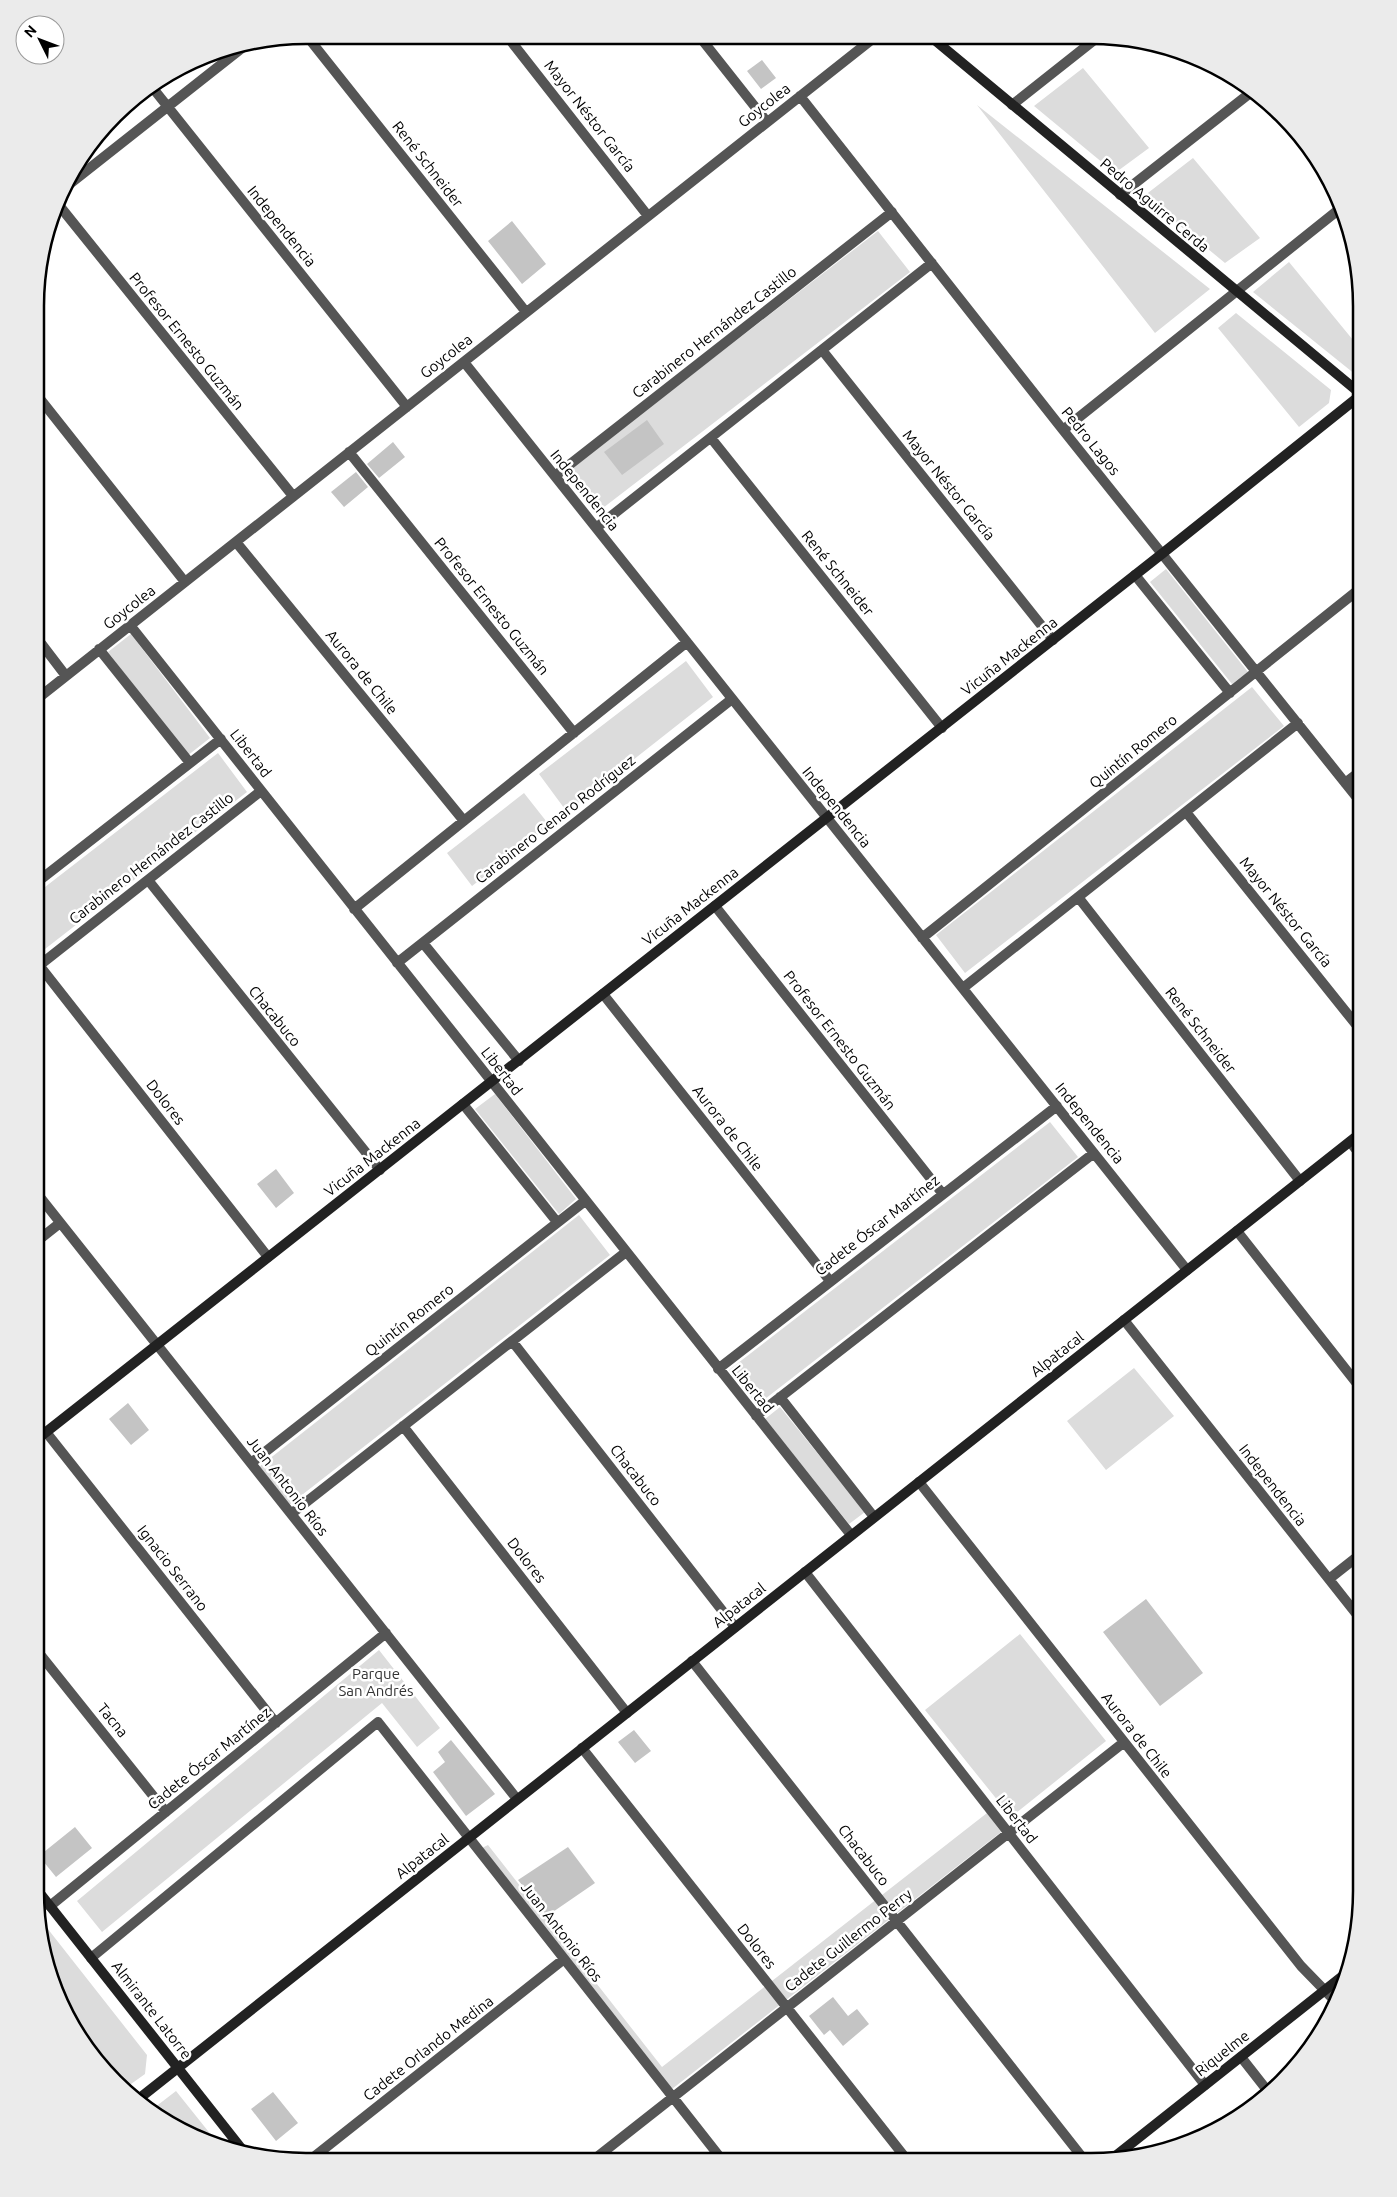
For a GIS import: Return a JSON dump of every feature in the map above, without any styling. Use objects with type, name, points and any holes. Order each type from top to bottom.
[{"type":"main road","name":"Pedro Aguirre Cerda","points":[[939,44],[1353,387]]},
{"type":"main road","name":"Vicuña Mackenna","points":[[46,1432],[942,728],[1353,401]]},
{"type":"main road","name":"Alpatacal","points":[[142,2096],[1353,1140]]},
{"type":"main road","name":"Almirante Latorre","points":[[44,1898],[238,2144]]},
{"type":"main road","name":"Riquelme","points":[[1121,2152],[1337,1980]]},
{"type":"street","name":"René Schneider","points":[[313,44],[526,312]]},
{"type":"street","name":"Mayor Néstor García","points":[[513,44],[648,216]]},
{"type":"street","points":[[705,44],[767,122]]},
{"type":"street","name":"Goycolea","points":[[44,693],[866,44]]},
{"type":"street","points":[[1012,105],[1089,44]]},
{"type":"street","points":[[78,178],[234,54]]},
{"type":"street","name":"Independencia","points":[[155,91],[407,406]]},
{"type":"street","points":[[1120,195],[1247,95]]},
{"type":"street","name":"Pedro Lagos","points":[[800,96],[1063,430],[1353,793]]},
{"type":"street","name":"Profesor Ernesto Guzmán","points":[[62,209],[293,496]]},
{"type":"street","name":"Carabinero Hernández Castillo","points":[[555,476],[892,212]]},
{"type":"street","points":[[1063,430],[1336,212]]},
{"type":"street","points":[[596,528],[932,263]]},
{"type":"street","name":"Mayor Néstor García","points":[[822,350],[1053,640]]},
{"type":"street","name":"Independencia","points":[[464,362],[1187,1270]]},
{"type":"street","points":[[44,404],[185,582]]},
{"type":"street","name":"René Schneider","points":[[710,438],[942,728]]},
{"type":"street","name":"Profesor Ernesto Guzmán","points":[[349,452],[574,733]]},
{"type":"street","name":"Aurora de Chile","points":[[236,542],[464,821]]},
{"type":"street","points":[[1135,575],[1230,693]]},
{"type":"street","name":"Quintín Romero","points":[[922,938],[1353,595]]},
{"type":"street","name":"Libertad","points":[[130,625],[851,1535]]},
{"type":"street","points":[[354,908],[687,642]]},
{"type":"street","points":[[44,647],[66,676]]},
{"type":"street","points":[[100,649],[190,764]]},
{"type":"street","name":"Carabinero Genaro Rodríguez","points":[[397,963],[732,699]]},
{"type":"street","points":[[963,988],[1298,724]]},
{"type":"street","points":[[44,877],[221,739]]},
{"type":"street","points":[[1345,783],[1353,777]]},
{"type":"street","name":"Carabinero Hernández Castillo","points":[[44,961],[261,791]]},
{"type":"street","name":"Mayor Néstor García","points":[[1186,812],[1353,1021]]},
{"type":"street","name":"Chacabuco","points":[[148,880],[380,1170]]},
{"type":"street","name":"René Schneider","points":[[1078,897],[1300,1181]]},
{"type":"street","name":"Profesor Ernesto Guzmán","points":[[715,906],[942,1193]]},
{"type":"street","name":"Libertad","points":[[423,943],[518,1061]]},
{"type":"street","name":"Dolores","points":[[44,974],[268,1257]]},
{"type":"street","name":"Aurora de Chile","points":[[603,994],[830,1281]]},
{"type":"street","points":[[463,1104],[557,1222]]},
{"type":"street","name":"Cadete Óscar Martínez","points":[[718,1369],[1056,1106]]},
{"type":"street","points":[[1350,1142],[1353,1146]]},
{"type":"street","points":[[756,1416],[1094,1152]]},
{"type":"street","name":"Quintín Romero","points":[[251,1463],[585,1201]]},
{"type":"street","name":"Juan Antonio Ríos","points":[[44,1202],[517,1799]]},
{"type":"street","points":[[44,1236],[60,1223]]},
{"type":"street","points":[[1237,1231],[1353,1379]]},
{"type":"street","points":[[291,1514],[626,1252]]},
{"type":"street","name":"Independencia","points":[[1124,1320],[1353,1610]]},
{"type":"street","name":"Chacabuco","points":[[512,1341],[735,1627]]},
{"type":"street","name":"Libertad","points":[[780,1397],[874,1517]]},
{"type":"street","name":"Dolores","points":[[403,1426],[627,1713]]},
{"type":"street","name":"Ignacio Serrano","points":[[46,1432],[276,1723]]},
{"type":"street","name":"Aurora de Chile","points":[[919,1482],[1301,1966],[1331,1996]]},
{"type":"street","points":[[1329,1579],[1353,1560]]},
{"type":"street","name":"Libertad","points":[[805,1572],[1205,2085]]},
{"type":"street","name":"Cadete Óscar Martínez","points":[[50,1906],[386,1633]]},
{"type":"street","name":"Tacna","points":[[44,1659],[166,1812]]},
{"type":"street","name":"Chacabuco","points":[[692,1662],[1079,2153]]},
{"type":"street","name":"Juan Antonio Ríos","points":[[91,1958],[378,1722],[717,2153]]},
{"type":"street","name":"Cadete Guillermo Perry","points":[[602,2153],[1123,1742]]},
{"type":"street","name":"Dolores","points":[[582,1748],[901,2153]]},
{"type":"street","name":"Cadete Orlando Medina","points":[[319,2153],[564,1959]]},
{"type":"street","points":[[1241,2057],[1265,2087]]},
{"type":"green space","points":[[1083,68],[1149,148],[1115,173],[1034,106]]},
{"type":"green space","points":[[977,105],[1210,289],[1155,333]]},
{"type":"green space","points":[[1193,158],[1260,238],[1225,263],[1144,196]]},
{"type":"green space","points":[[878,231],[910,272],[599,511],[568,470]]},
{"type":"green space","points":[[1289,262],[1353,340],[1353,373],[1253,292]]},
{"type":"green space","points":[[1236,313],[1331,390],[1329,403],[1299,427],[1218,328]]},
{"type":"green space","points":[[1166,569],[1248,672],[1232,684],[1150,582]]},
{"type":"green space","points":[[131,634],[210,738],[187,756],[108,652]]},
{"type":"green space","points":[[686,661],[713,697],[567,812],[539,774]]},
{"type":"green space","points":[[1252,687],[1284,726],[965,973],[936,935]]},
{"type":"green space","points":[[218,753],[247,792],[44,950],[44,888]]},
{"type":"green space","points":[[524,793],[550,826],[472,886],[447,853]]},
{"type":"green space","points":[[495,1094],[576,1199],[559,1214],[475,1109]]},
{"type":"green space","points":[[1050,1122],[1078,1157],[757,1405],[729,1370]]},
{"type":"green space","points":[[579,1215],[610,1255],[289,1505],[259,1467]]},
{"type":"green space","points":[[1134,1368],[1174,1416],[1106,1470],[1067,1421]]},
{"type":"green space","points":[[780,1407],[865,1512],[849,1524],[765,1419]]},
{"type":"green space","points":[[1020,1634],[1106,1741],[1011,1817],[925,1710]]},
{"type":"green space","name":"Parque San Andrés","points":[[379,1650],[440,1728],[417,1747],[382,1703],[102,1932],[77,1901]]},
{"type":"green space","points":[[987,1813],[1001,1832],[672,2089],[482,1848],[488,1845],[662,2067]]},
{"type":"green space","points":[[46,1927],[147,2055],[145,2074],[130,2085],[120,2077],[88,2037],[64,1992],[53,1959]]},
{"type":"green space","points":[[176,2091],[212,2135],[190,2126],[156,2106]]},
{"type":"building","points":[[762,60],[776,78],[761,89],[747,71]]},
{"type":"building","points":[[512,221],[546,264],[522,284],[488,241]]},
{"type":"building","points":[[647,420],[664,444],[622,475],[604,452]]},
{"type":"building","points":[[393,442],[405,457],[379,478],[367,464]]},
{"type":"building","points":[[356,472],[368,487],[344,507],[331,492]]},
{"type":"building","points":[[276,1169],[294,1193],[276,1208],[257,1184]]},
{"type":"building","points":[[128,1403],[149,1430],[131,1445],[109,1419]]},
{"type":"building","points":[[1146,1599],[1203,1673],[1160,1706],[1103,1632]]},
{"type":"building","points":[[634,1730],[651,1751],[635,1763],[618,1742]]},
{"type":"building","points":[[451,1740],[495,1794],[466,1816],[433,1772],[445,1762],[438,1752]]},
{"type":"building","points":[[75,1827],[92,1848],[56,1877],[44,1862],[44,1852]]},
{"type":"building","points":[[568,1847],[595,1883],[547,1916],[518,1880]]},
{"type":"building","points":[[833,1997],[848,2016],[857,2009],[869,2024],[843,2046],[830,2030],[824,2035],[809,2016]]},
{"type":"building","points":[[273,2092],[298,2123],[276,2141],[251,2109]]}]
